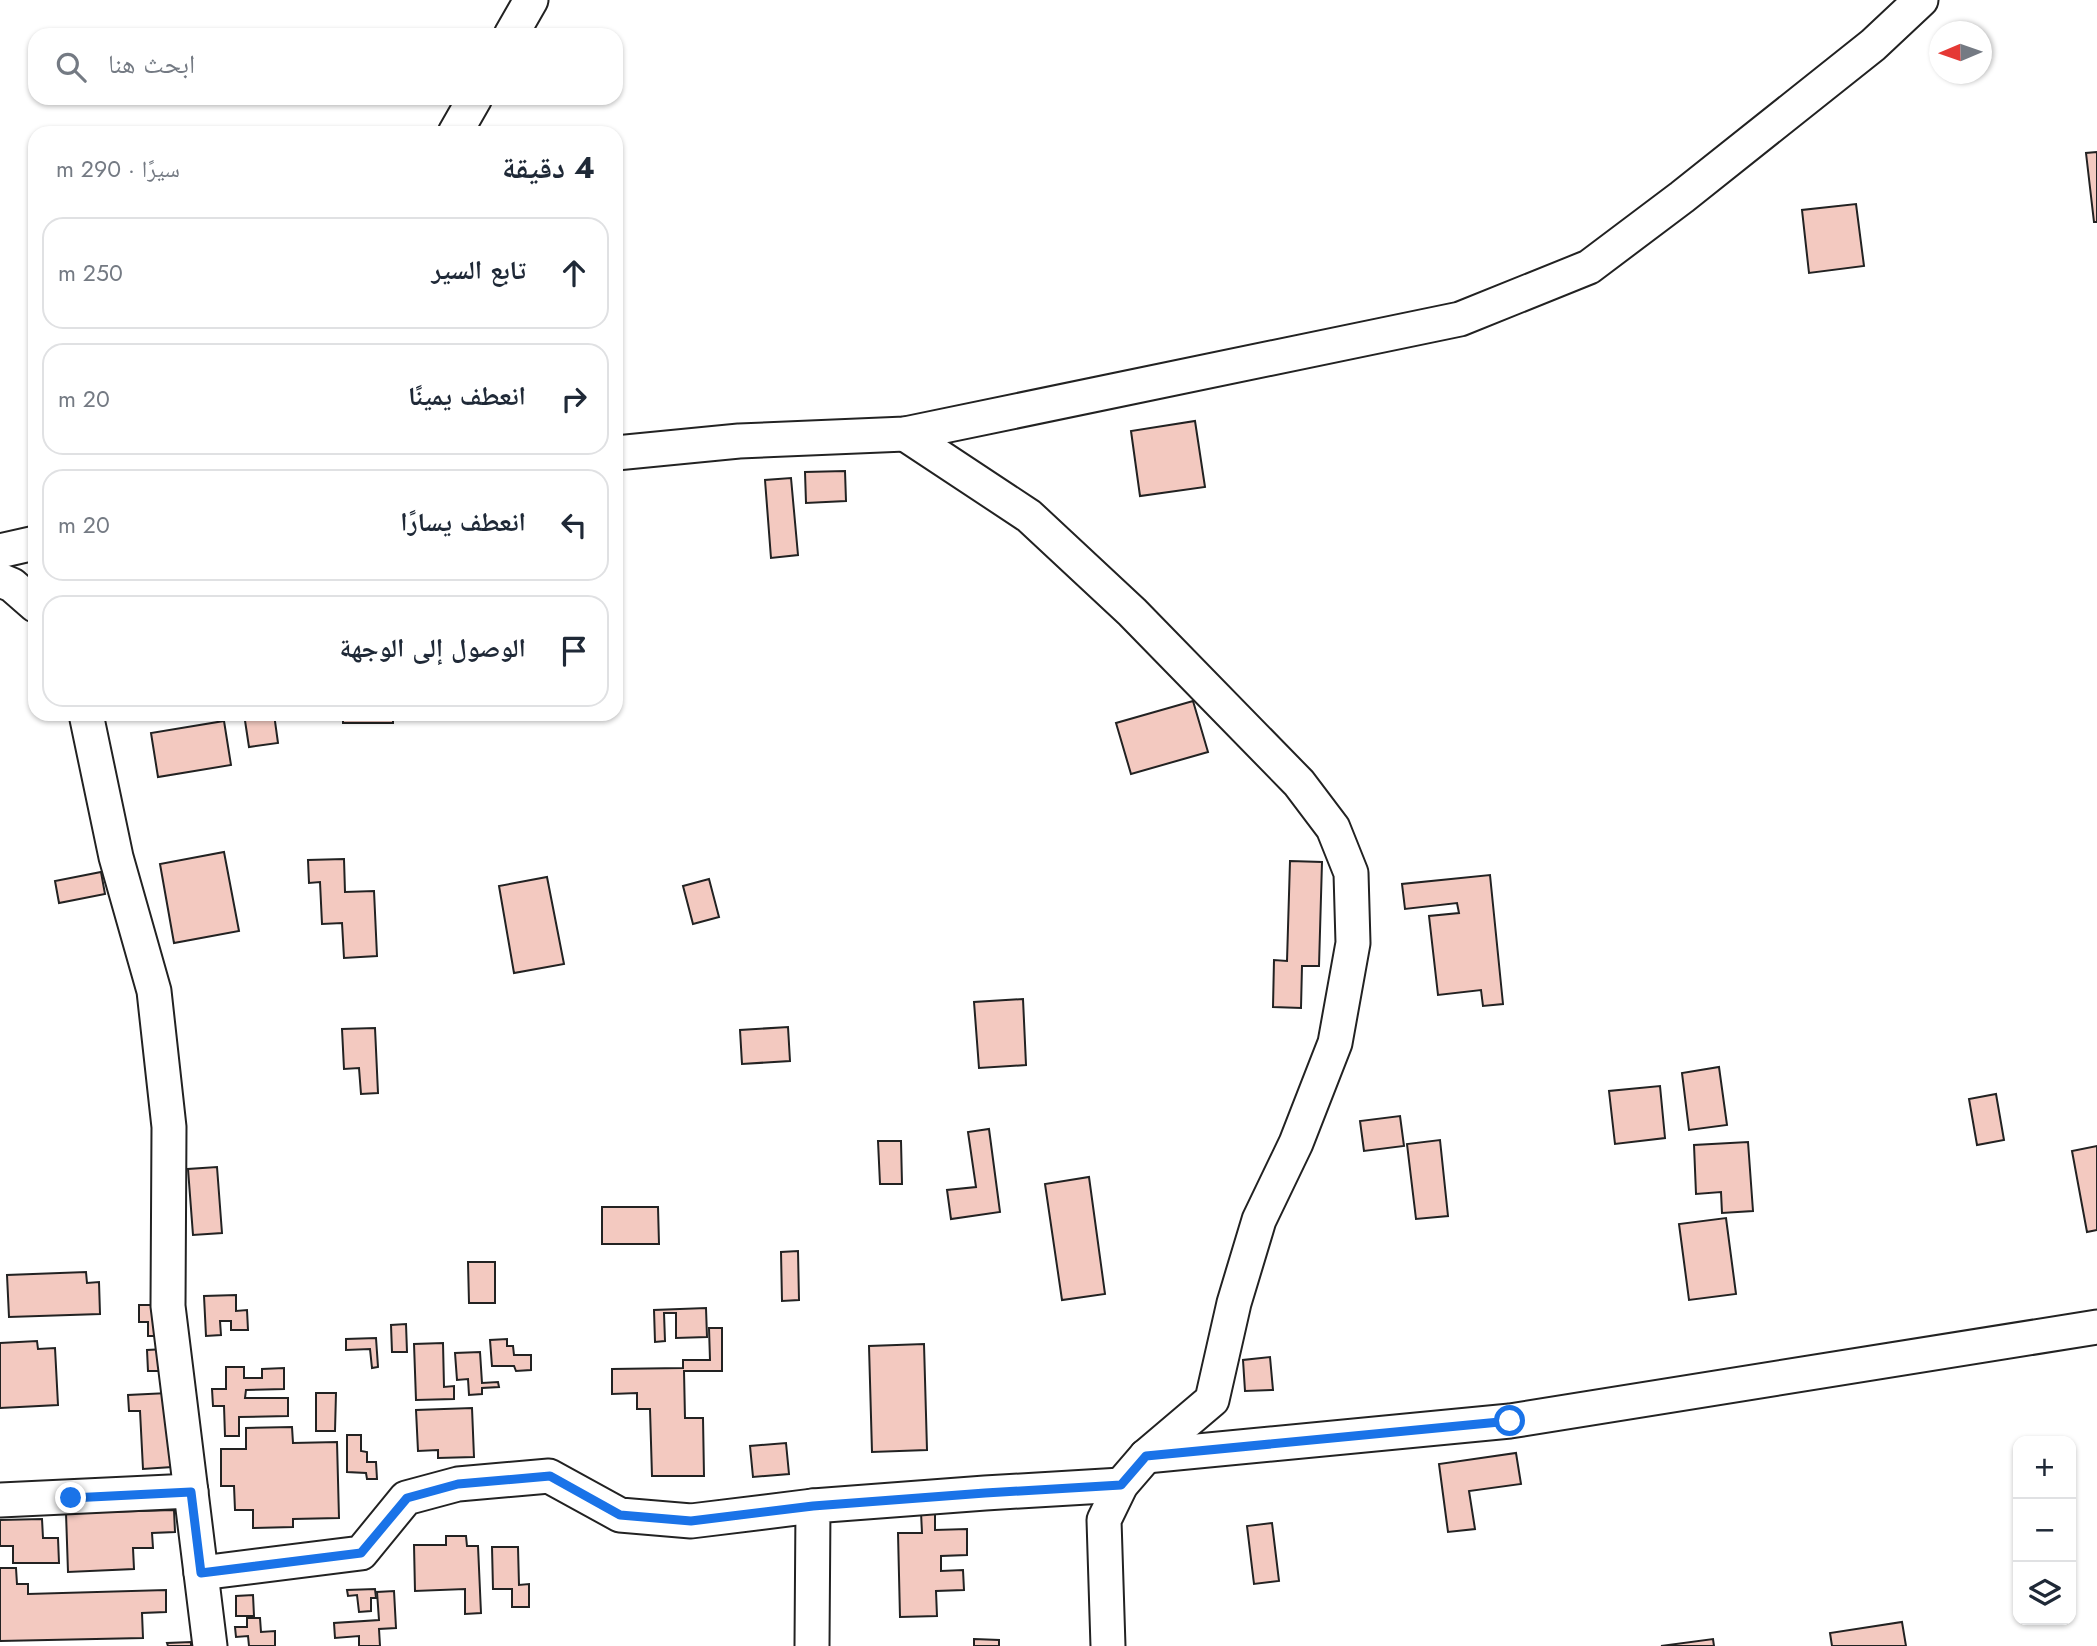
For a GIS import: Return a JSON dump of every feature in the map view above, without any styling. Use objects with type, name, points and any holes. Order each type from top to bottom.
[{"type":"street","points":[[515,28],[531,0]]},
{"type":"street","points":[[623,452],[739,441],[905,433],[1461,319],[1588,267],[1682,197],[1872,45],[1921,0]]},
{"type":"street","points":[[459,126],[471,105]]},
{"type":"street","points":[[905,433],[1029,516],[1132,612],[1299,783],[1333,828],[1350,873],[1353,943],[1335,1043],[1296,1143],[1259,1220],[1234,1303],[1212,1401],[1146,1456],[1121,1485],[1104,1520],[1108,1646]]},
{"type":"street","points":[[8,550],[12,585],[28,599]]},
{"type":"street","points":[[88,721],[117,857],[154,991],[169,1127],[168,1306],[210,1646]]},
{"type":"street","points":[[1146,1456],[1510,1421],[2097,1327]]},
{"type":"street","points":[[201,1573],[361,1553],[407,1498],[458,1484],[550,1476],[620,1515],[691,1521],[813,1506],[1121,1485]]},
{"type":"street","points":[[0,1500],[191,1492]]},
{"type":"street","points":[[812,1646],[813,1506]]},
{"type":"building","points":[[2097,152],[2097,222],[2094,222],[2086,153]]},
{"type":"building","points":[[1856,204],[1864,266],[1809,273],[1802,210]]},
{"type":"building","points":[[1195,421],[1205,487],[1140,496],[1131,431]]},
{"type":"building","points":[[845,471],[846,501],[806,503],[805,472]]},
{"type":"building","points":[[791,478],[798,555],[771,558],[765,480]]},
{"type":"building","points":[[1193,701],[1208,752],[1131,774],[1116,723]]},
{"type":"building","points":[[224,721],[231,765],[158,777],[151,733]]},
{"type":"building","points":[[245,721],[275,721],[278,743],[249,747]]},
{"type":"building","points":[[343,721],[393,721],[393,723]]},
{"type":"building","points":[[224,852],[239,931],[174,943],[160,864]]},
{"type":"building","points":[[344,859],[345,892],[374,891],[377,956],[344,958],[342,923],[322,924],[320,882],[309,883],[308,860]]},
{"type":"building","points":[[1290,861],[1322,862],[1319,966],[1302,966],[1301,1008],[1273,1007],[1274,960],[1287,961]]},
{"type":"building","points":[[101,872],[105,894],[59,903],[55,881]]},
{"type":"building","points":[[1490,875],[1503,1004],[1483,1006],[1481,990],[1438,995],[1429,916],[1459,913],[1457,903],[1405,909],[1402,884]]},
{"type":"building","points":[[547,877],[564,964],[514,973],[499,886]]},
{"type":"building","points":[[709,879],[719,917],[693,924],[683,886]]},
{"type":"building","points":[[1023,999],[1026,1065],[979,1068],[974,1002]]},
{"type":"building","points":[[788,1027],[790,1061],[742,1064],[740,1030]]},
{"type":"building","points":[[375,1028],[378,1093],[361,1094],[359,1068],[344,1069],[342,1029]]},
{"type":"building","points":[[1719,1067],[1727,1125],[1689,1130],[1682,1073]]},
{"type":"building","points":[[1660,1086],[1665,1138],[1615,1144],[1609,1091]]},
{"type":"building","points":[[1996,1094],[2004,1140],[1977,1145],[1969,1099]]},
{"type":"building","points":[[1400,1116],[1404,1146],[1364,1151],[1360,1121]]},
{"type":"building","points":[[989,1129],[1000,1212],[951,1219],[947,1190],[976,1187],[968,1132]]},
{"type":"building","points":[[1440,1140],[1448,1216],[1416,1219],[1407,1144]]},
{"type":"building","points":[[878,1141],[901,1141],[902,1184],[880,1184]]},
{"type":"building","points":[[1748,1142],[1753,1211],[1722,1213],[1721,1192],[1696,1194],[1694,1145]]},
{"type":"building","points":[[2097,1146],[2097,1230],[2087,1232],[2072,1151]]},
{"type":"building","points":[[217,1167],[222,1233],[193,1235],[188,1169]]},
{"type":"building","points":[[1089,1177],[1105,1294],[1062,1300],[1045,1184]]},
{"type":"building","points":[[602,1207],[658,1207],[659,1244],[602,1244]]},
{"type":"building","points":[[1726,1218],[1736,1294],[1689,1300],[1679,1224]]},
{"type":"building","points":[[798,1251],[799,1300],[782,1301],[781,1252]]},
{"type":"building","points":[[468,1262],[495,1262],[495,1303],[469,1303]]},
{"type":"building","points":[[86,1272],[87,1283],[99,1282],[100,1314],[9,1317],[7,1275]]},
{"type":"building","points":[[236,1295],[236,1311],[247,1310],[248,1330],[231,1330],[231,1321],[220,1321],[221,1335],[206,1336],[204,1296]]},
{"type":"building","points":[[139,1305],[161,1305],[162,1336],[148,1336],[148,1322],[139,1322]]},
{"type":"building","points":[[706,1308],[707,1337],[676,1338],[676,1313],[664,1313],[665,1341],[655,1342],[654,1310]]},
{"type":"building","points":[[406,1324],[407,1352],[392,1352],[391,1325]]},
{"type":"building","points":[[709,1328],[722,1328],[722,1371],[684,1371],[685,1418],[703,1418],[704,1476],[652,1476],[650,1409],[637,1409],[637,1393],[612,1394],[612,1369],[683,1368],[683,1360],[710,1360]]},
{"type":"building","points":[[376,1338],[378,1367],[372,1368],[370,1349],[346,1350],[346,1339]]},
{"type":"building","points":[[507,1339],[507,1346],[513,1346],[514,1355],[531,1355],[531,1370],[516,1371],[514,1366],[492,1366],[490,1340]]},
{"type":"building","points":[[37,1341],[38,1349],[55,1348],[58,1405],[0,1408],[0,1343]]},
{"type":"building","points":[[443,1343],[444,1387],[454,1386],[454,1399],[416,1400],[414,1344]]},
{"type":"building","points":[[924,1344],[927,1450],[872,1452],[869,1346]]},
{"type":"building","points":[[165,1349],[165,1371],[148,1371],[147,1350]]},
{"type":"building","points":[[480,1352],[482,1383],[498,1382],[499,1387],[482,1388],[482,1394],[469,1395],[468,1379],[457,1380],[455,1353]]},
{"type":"building","points":[[1270,1357],[1273,1390],[1245,1391],[1243,1360]]},
{"type":"building","points":[[226,1367],[244,1367],[244,1378],[262,1378],[262,1369],[284,1368],[284,1389],[246,1390],[245,1398],[288,1398],[288,1416],[239,1417],[239,1436],[225,1436],[224,1406],[213,1406],[212,1389],[226,1389]]},
{"type":"building","points":[[168,1393],[172,1467],[143,1469],[140,1411],[129,1411],[128,1395]]},
{"type":"building","points":[[316,1393],[336,1393],[335,1431],[316,1431]]},
{"type":"building","points":[[472,1408],[474,1457],[438,1458],[438,1450],[418,1451],[416,1410]]},
{"type":"building","points":[[292,1427],[293,1443],[337,1442],[339,1518],[293,1519],[293,1527],[253,1528],[253,1510],[235,1510],[234,1486],[221,1486],[221,1449],[246,1449],[246,1428]]},
{"type":"building","points":[[347,1435],[361,1435],[361,1451],[367,1452],[367,1462],[376,1462],[377,1479],[367,1479],[366,1473],[347,1472]]},
{"type":"building","points":[[786,1443],[789,1474],[753,1477],[750,1446]]},
{"type":"building","points":[[1516,1453],[1521,1484],[1469,1491],[1475,1529],[1448,1532],[1439,1464]]},
{"type":"building","points":[[174,1510],[175,1532],[152,1533],[153,1548],[133,1548],[134,1569],[68,1572],[66,1513]]},
{"type":"building","points":[[921,1512],[935,1512],[935,1530],[967,1529],[967,1555],[941,1556],[941,1571],[963,1570],[964,1590],[936,1591],[937,1616],[900,1617],[898,1533],[922,1533]]},
{"type":"building","points":[[42,1519],[43,1538],[58,1538],[59,1563],[13,1563],[13,1546],[0,1546],[0,1520]]},
{"type":"building","points":[[1272,1523],[1279,1581],[1254,1584],[1247,1526]]},
{"type":"building","points":[[446,1536],[466,1536],[467,1546],[478,1546],[481,1613],[465,1614],[465,1589],[415,1591],[414,1545],[446,1545]]},
{"type":"building","points":[[492,1547],[518,1547],[519,1585],[529,1584],[529,1607],[512,1607],[512,1589],[493,1589]]},
{"type":"building","points":[[0,1568],[16,1568],[17,1584],[28,1584],[28,1594],[166,1590],[166,1612],[142,1613],[143,1638],[0,1641]]},
{"type":"building","points":[[375,1589],[376,1598],[371,1598],[371,1611],[359,1612],[357,1595],[348,1596],[347,1590]]},
{"type":"building","points":[[394,1591],[396,1628],[379,1629],[380,1646],[359,1646],[359,1636],[335,1638],[334,1623],[379,1620],[377,1592]]},
{"type":"building","points":[[253,1595],[254,1616],[236,1616],[236,1596]]},
{"type":"building","points":[[247,1618],[260,1618],[261,1632],[275,1631],[275,1646],[249,1646],[248,1636],[236,1637],[235,1627],[247,1627]]},
{"type":"building","points":[[1902,1622],[1906,1646],[1832,1646],[1830,1633]]},
{"type":"building","points":[[974,1639],[999,1640],[999,1646],[974,1646]]},
{"type":"building","points":[[1713,1639],[1714,1646],[1661,1646]]},
{"type":"building","points":[[191,1642],[191,1646],[168,1646],[167,1643]]},
{"type":"route","points":[[71,1498],[191,1492],[201,1573],[361,1553],[407,1498],[458,1484],[550,1476],[620,1515],[691,1521],[813,1506],[1121,1485],[1146,1456],[1510,1421]]}]
